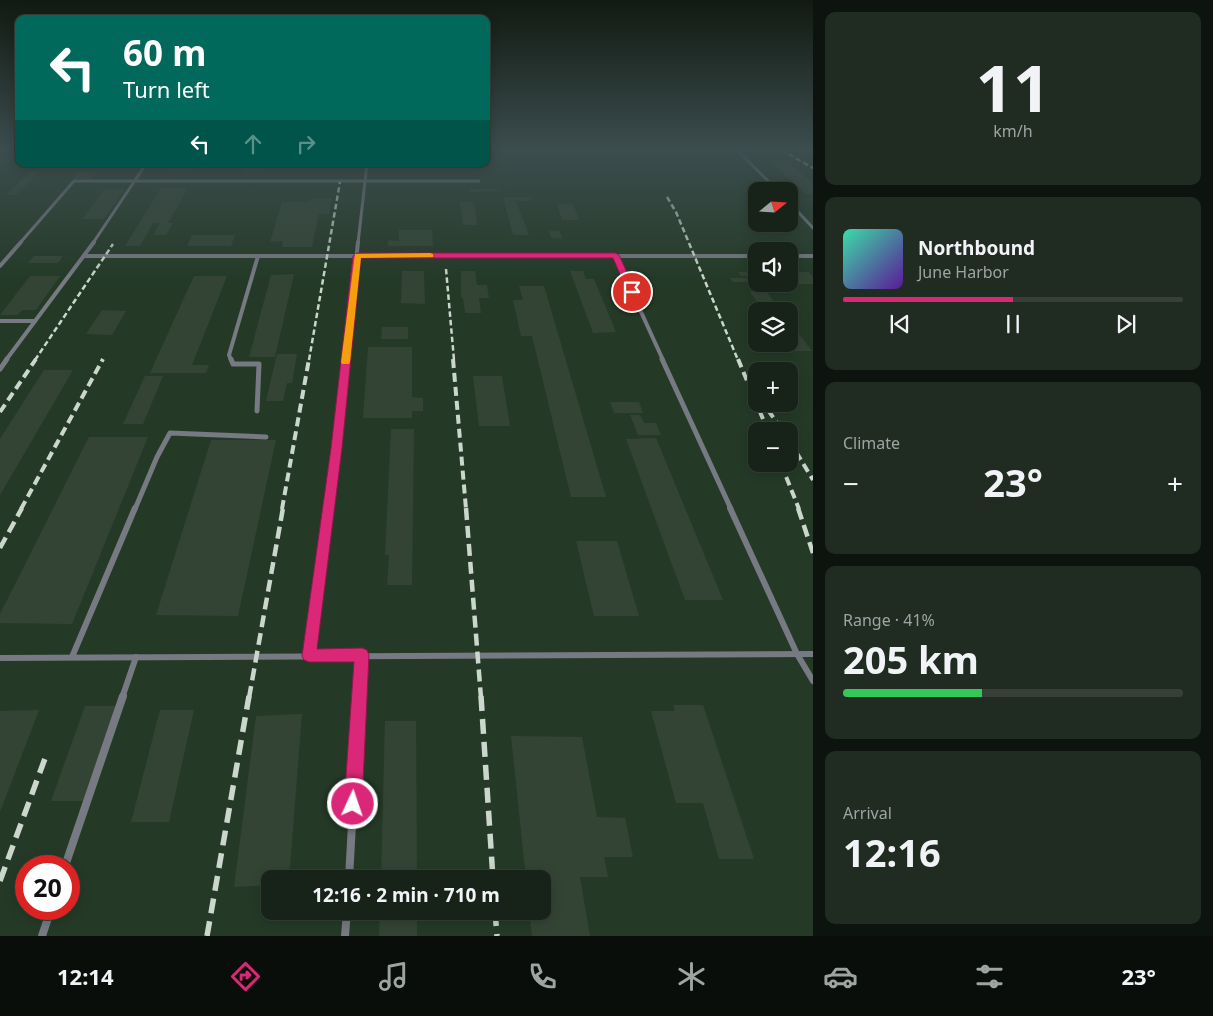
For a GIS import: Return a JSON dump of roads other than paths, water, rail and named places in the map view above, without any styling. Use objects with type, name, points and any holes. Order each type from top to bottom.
[{"type":"lane","points":[[0,266],[63,194]]},
{"type":"lane","points":[[0,369],[84,256],[126,194]]},
{"type":"lane","points":[[309,656],[336,448],[363,194]]},
{"type":"lane","points":[[798,212],[813,228]]},
{"type":"lane","points":[[615,255],[796,654],[813,681]]},
{"type":"lane","points":[[84,256],[748,256]]},
{"type":"lane","points":[[257,411],[260,364],[234,364],[230,354],[258,256]]},
{"type":"lane","points":[[798,256],[813,256]]},
{"type":"lane","points":[[0,321],[34,321]]},
{"type":"lane","points":[[72,657],[157,457],[170,433],[266,437]]},
{"type":"lane","points":[[0,658],[813,654]]},
{"type":"lane","points":[[350,870],[362,655]]},
{"type":"lane","points":[[69,855],[136,657]]},
{"type":"lane","points":[[42,936],[47,920]]},
{"type":"lane","points":[[346,936],[347,920]]},
{"type":"railway","points":[[309,360],[338,194]]},
{"type":"railway","points":[[667,197],[676,212],[738,360]]},
{"type":"railway","points":[[35,360],[113,244]]},
{"type":"railway","points":[[446,269],[454,360]]},
{"type":"railway","points":[[0,412],[36,359]]},
{"type":"railway","points":[[21,509],[103,359]]},
{"type":"railway","points":[[282,509],[309,359]]},
{"type":"railway","points":[[453,359],[466,509]]},
{"type":"railway","points":[[738,359],[764,422]]},
{"type":"railway","points":[[769,412],[777,422]]},
{"type":"railway","points":[[798,455],[813,480]]},
{"type":"railway","points":[[784,472],[799,509]]},
{"type":"railway","points":[[0,548],[22,508]]},
{"type":"railway","points":[[249,698],[283,508]]},
{"type":"railway","points":[[466,508],[481,698]]},
{"type":"railway","points":[[798,508],[813,553]]},
{"type":"railway","points":[[207,936],[249,696]]},
{"type":"railway","points":[[481,696],[492,870]]},
{"type":"railway","points":[[0,881],[47,753]]},
{"type":"railway","points":[[496,920],[497,936]]}]
